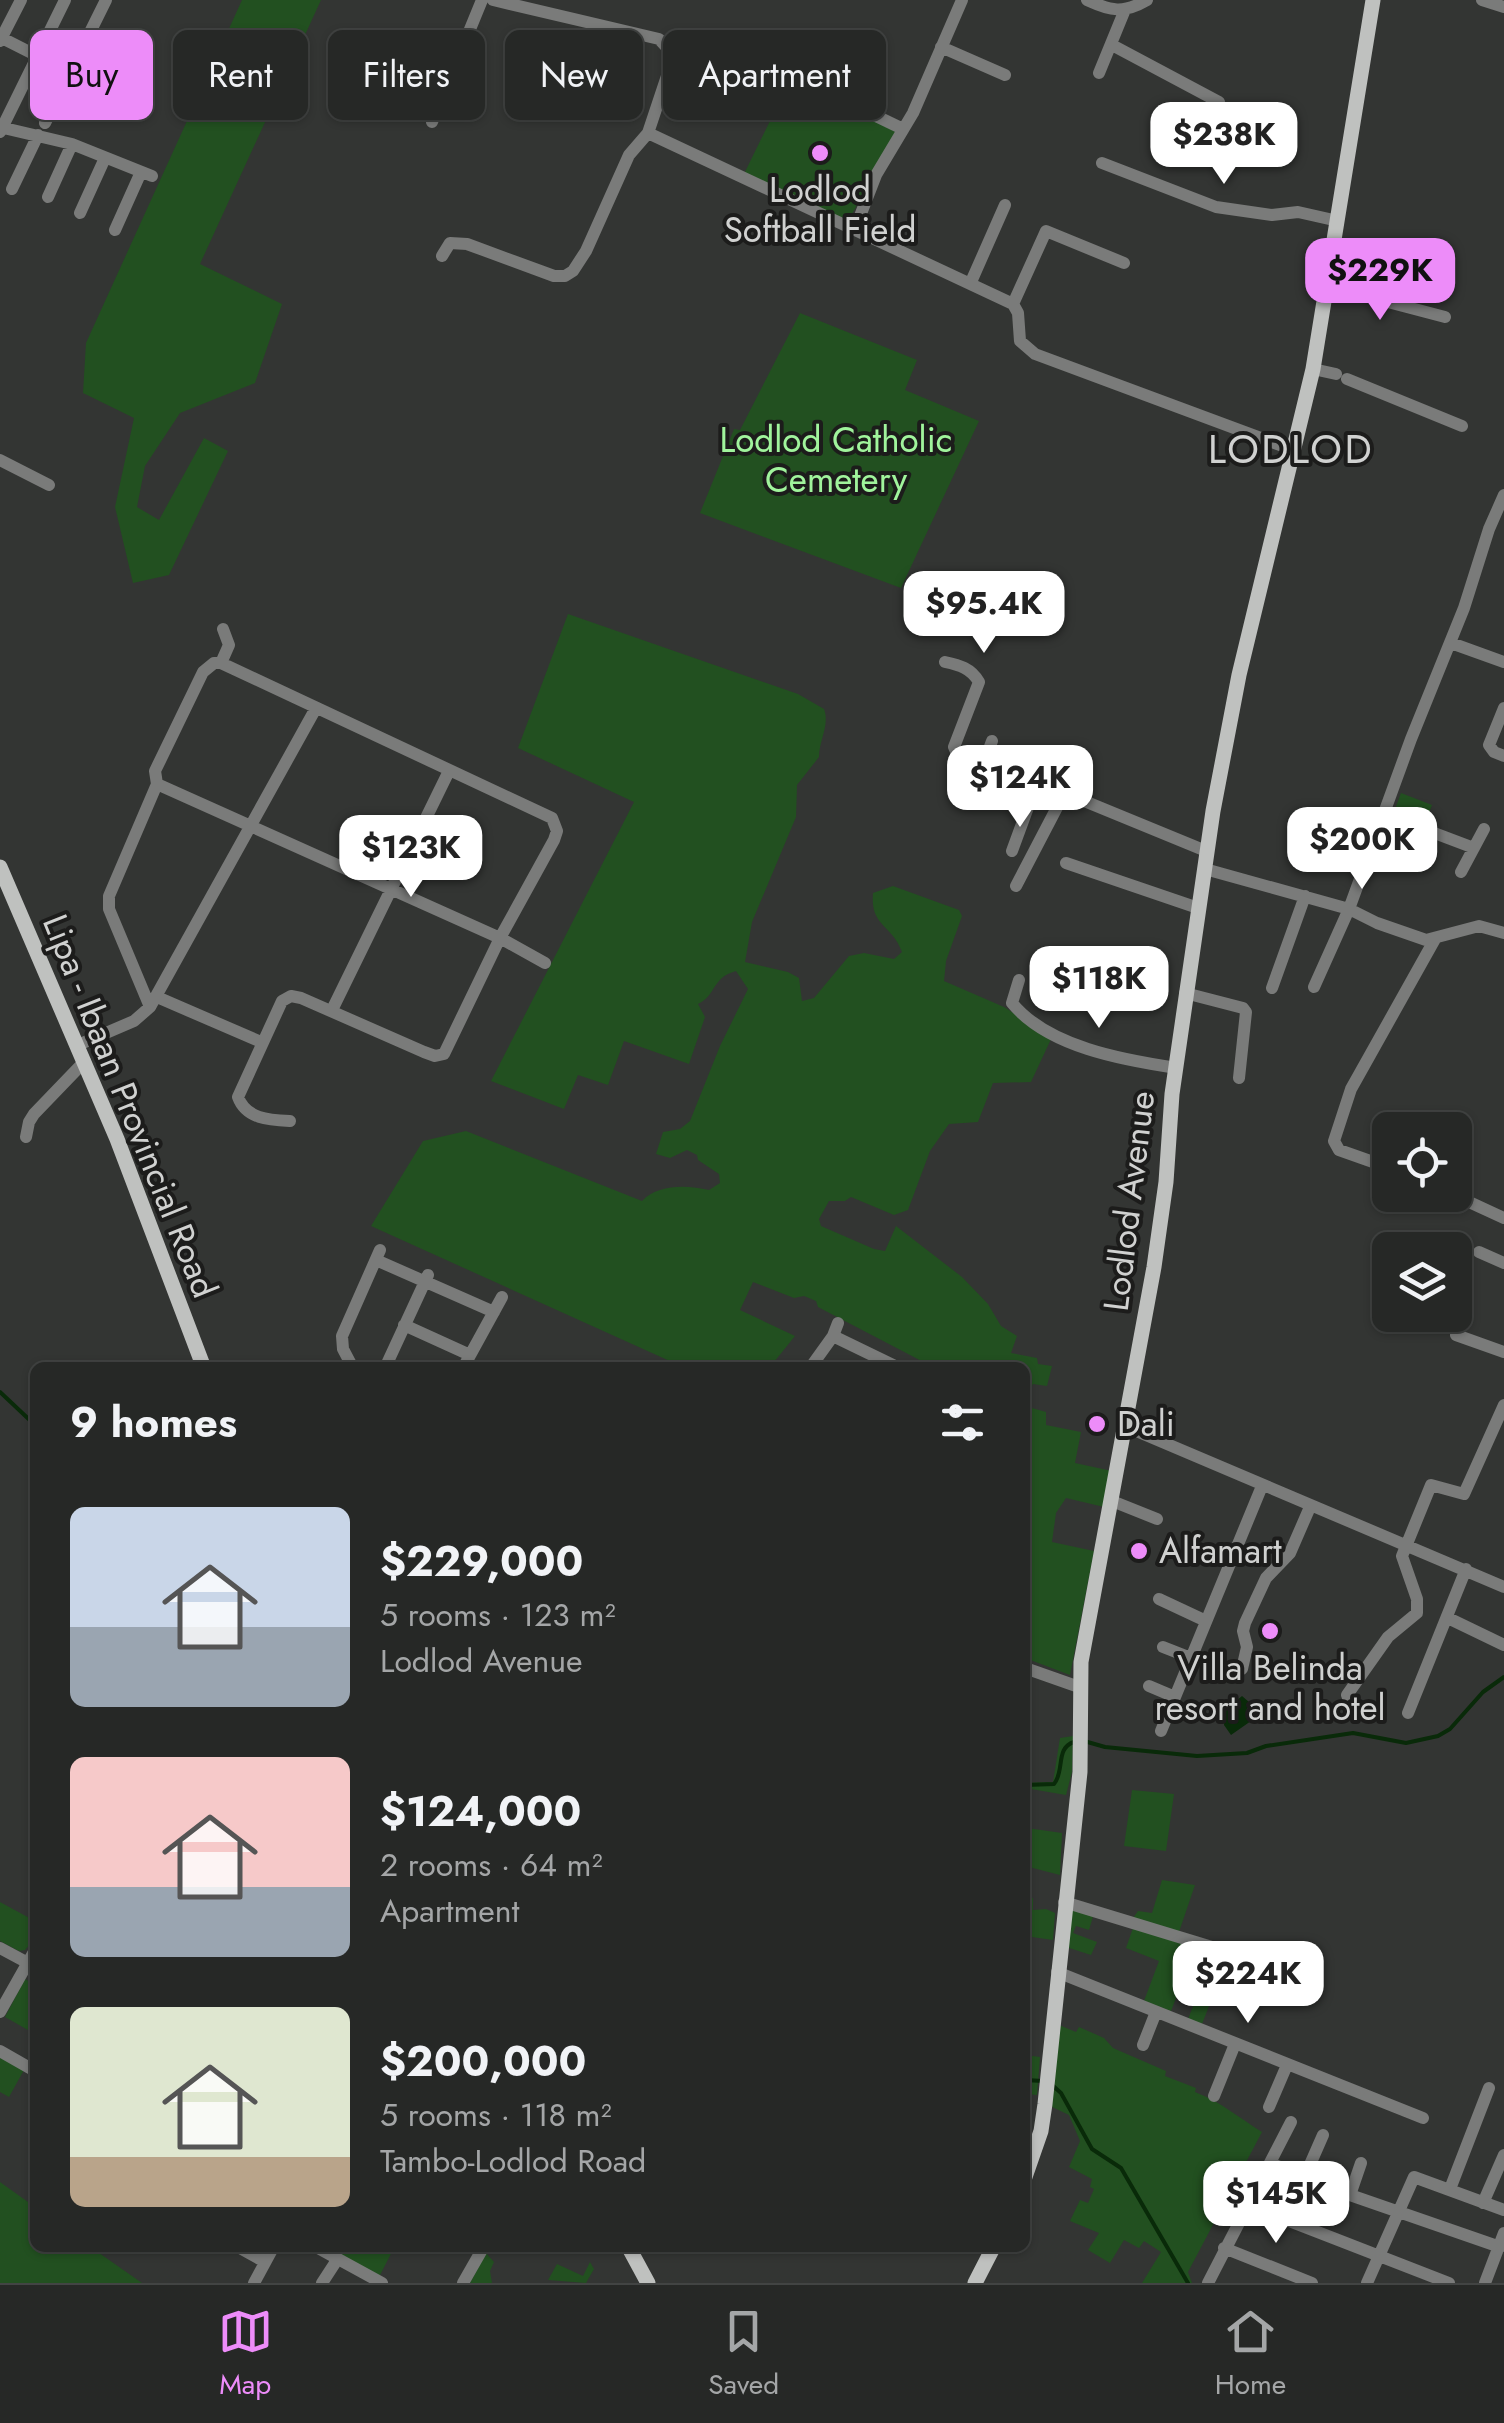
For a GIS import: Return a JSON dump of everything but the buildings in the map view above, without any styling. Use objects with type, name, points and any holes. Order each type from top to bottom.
[{"type":"main road","name":"Lodlod Avenue","points":[[1030,2161],[1042,2124],[1048,2071],[1080,1751],[1079,1687],[1085,1634],[1154,1267],[1185,993],[1206,851],[1234,700],[1313,369],[1373,0]]},
{"type":"main road","name":"Lipa - Ibaan Provincial Road","points":[[0,867],[85,1061],[202,1362]]},
{"type":"main road","points":[[631,2252],[648,2283]]},
{"type":"main road","points":[[975,2283],[991,2252]]},
{"type":"street","points":[[21,0],[0,38],[30,53]]},
{"type":"street","points":[[49,30],[65,0]]},
{"type":"street","points":[[91,30],[106,0]]},
{"type":"street","points":[[432,122],[482,0]]},
{"type":"street","points":[[442,256],[450,243],[467,244],[554,276],[573,271],[586,251],[629,155],[648,132],[666,84],[670,52],[666,44],[646,35],[493,0]]},
{"type":"street","points":[[855,230],[876,176],[903,129],[962,0]]},
{"type":"street","points":[[1087,0],[1124,12],[1147,0]]},
{"type":"street","points":[[1482,0],[1504,8]]},
{"type":"street","points":[[1099,73],[1124,12]]},
{"type":"street","points":[[1112,45],[1219,102]]},
{"type":"street","points":[[941,47],[1005,75]]},
{"type":"street","points":[[30,66],[1,129],[41,129],[147,174],[115,230]]},
{"type":"street","points":[[12,189],[45,120]]},
{"type":"street","points":[[884,120],[903,129]]},
{"type":"street","points":[[648,132],[1013,304],[1018,313],[1020,341],[1035,354],[1292,450]]},
{"type":"street","points":[[48,198],[72,144]]},
{"type":"street","points":[[80,214],[106,158]]},
{"type":"street","points":[[1102,163],[1216,207],[1272,215],[1298,212],[1338,222]]},
{"type":"street","points":[[971,282],[1005,205]]},
{"type":"street","points":[[1013,304],[1046,231],[1124,263]]},
{"type":"street","points":[[1327,286],[1445,318]]},
{"type":"street","points":[[1313,369],[1462,426]]},
{"type":"street","points":[[0,460],[49,484]]},
{"type":"street","points":[[1314,987],[1349,909],[1504,495]]},
{"type":"street","points":[[222,629],[228,645],[222,663]]},
{"type":"street","points":[[1451,642],[1504,662]]},
{"type":"street","points":[[944,662],[961,666],[979,682],[954,746],[958,755],[1206,851]]},
{"type":"street","points":[[261,1042],[154,1002],[108,901],[157,784],[155,771],[203,672],[214,663],[222,663],[548,815],[556,823],[554,840],[500,938],[444,1054],[424,1052],[302,998],[286,998],[278,1006],[239,1092],[239,1101],[246,1110],[262,1118],[290,1121]]},
{"type":"street","points":[[78,1044],[126,1025],[154,1002],[316,708]]},
{"type":"street","points":[[1504,708],[1489,744],[1494,752],[1504,756]]},
{"type":"street","points":[[984,763],[992,741]]},
{"type":"street","points":[[332,1010],[449,771]]},
{"type":"street","points":[[1012,851],[1038,783]]},
{"type":"street","points":[[157,784],[500,938],[545,963]]},
{"type":"street","points":[[1016,886],[1064,794]]},
{"type":"street","points":[[1384,814],[1474,848]]},
{"type":"street","points":[[1461,872],[1484,829]]},
{"type":"street","points":[[1066,862],[1198,908]]},
{"type":"street","points":[[1205,868],[1349,909],[1426,940],[1480,926],[1504,932]]},
{"type":"street","points":[[1272,988],[1305,896]]},
{"type":"street","points":[[1372,1162],[1339,1150],[1334,1141],[1350,1090],[1435,939]]},
{"type":"street","points":[[1020,980],[1012,1003],[1030,1021],[1105,1056],[1176,1068]]},
{"type":"street","points":[[1185,993],[1246,1012],[1239,1078]]},
{"type":"street","points":[[26,1138],[34,1114],[85,1061]]},
{"type":"street","points":[[1472,1203],[1504,1218]]},
{"type":"street","points":[[1479,1252],[1504,1263]]},
{"type":"street","points":[[350,1362],[342,1336],[378,1255],[494,1312]]},
{"type":"street","points":[[388,1362],[427,1277]]},
{"type":"street","points":[[404,1324],[466,1361],[502,1297]]},
{"type":"street","points":[[814,1362],[835,1330],[879,1362]]},
{"type":"street","points":[[1456,1334],[1504,1352]]},
{"type":"street","points":[[1366,1712],[1350,1704],[1349,1691],[1365,1674],[1388,1637],[1413,1619],[1418,1610],[1402,1563],[1431,1485],[1464,1494],[1504,1406]]},
{"type":"street","points":[[1126,1427],[1504,1587]]},
{"type":"street","points":[[1161,1731],[1262,1486]]},
{"type":"street","points":[[1112,1501],[1156,1520]]},
{"type":"street","points":[[1242,1669],[1248,1647],[1242,1631],[1244,1623],[1266,1578],[1293,1548],[1310,1506]]},
{"type":"street","points":[[1408,1713],[1466,1569]]},
{"type":"street","points":[[1160,1599],[1206,1621]]},
{"type":"street","points":[[1448,1618],[1504,1645]]},
{"type":"street","points":[[1164,1647],[1191,1658]]},
{"type":"street","points":[[1030,1670],[1079,1687]]},
{"type":"street","points":[[1148,1686],[1175,1697]]},
{"type":"street","points":[[1064,1902],[1274,1966]]},
{"type":"street","points":[[0,1948],[28,1963]]},
{"type":"street","points":[[0,2012],[30,1959]]},
{"type":"street","points":[[1058,1972],[1423,2118]]},
{"type":"street","points":[[1143,2044],[1156,2012]]},
{"type":"street","points":[[1214,2096],[1235,2044]]},
{"type":"street","points":[[0,2052],[30,2068]]},
{"type":"street","points":[[1269,2107],[1286,2065]]},
{"type":"street","points":[[1450,2189],[1489,2088]]},
{"type":"street","points":[[1208,2283],[1290,2122]]},
{"type":"street","points":[[1305,2176],[1323,2135]]},
{"type":"street","points":[[1483,2202],[1504,2155]]},
{"type":"street","points":[[1270,2163],[1398,2211],[1502,2240],[1486,2283]]},
{"type":"street","points":[[1350,2195],[1361,2163]]},
{"type":"street","points":[[1367,2283],[1414,2177],[1504,2210]]},
{"type":"street","points":[[1248,2206],[1449,2283]]},
{"type":"street","points":[[1224,2248],[1312,2283]]},
{"type":"street","points":[[247,2252],[265,2262]]},
{"type":"street","points":[[254,2283],[271,2252]]},
{"type":"street","points":[[327,2252],[382,2283]]},
{"type":"street","points":[[463,2283],[481,2252]]},
{"type":"street","points":[[322,2283],[337,2260]]},
{"type":"green space","points":[[242,0],[321,0],[307,30],[228,30]]},
{"type":"green space","points":[[187,120],[266,120],[200,264],[282,304],[255,383],[180,413],[145,466],[137,507],[159,520],[204,438],[228,451],[169,575],[133,583],[115,507],[134,418],[83,393],[86,343]]},
{"type":"green space","name":"Lodlod Softball Field","points":[[770,120],[876,120],[898,130],[846,225],[743,176]]},
{"type":"green space","name":"Lodlod Catholic Cemetery","points":[[800,313],[917,360],[905,390],[979,421],[901,588],[700,513],[734,429],[740,430]]},
{"type":"green space","points":[[568,614],[798,694],[824,709],[826,721],[819,757],[797,785],[796,817],[752,922],[745,962],[799,978],[802,1001],[814,998],[849,956],[864,953],[894,959],[902,952],[878,919],[873,904],[873,893],[893,886],[959,910],[962,916],[946,961],[944,981],[1004,1007],[1052,1037],[1031,1082],[993,1083],[978,1122],[949,1124],[930,1151],[908,1210],[894,1215],[851,1197],[829,1201],[819,1219],[821,1226],[885,1251],[896,1226],[962,1277],[988,1304],[1001,1326],[1017,1336],[1011,1353],[1037,1358],[1038,1364],[1052,1366],[1047,1386],[1033,1384],[1030,1390],[1030,1362],[923,1362],[818,1307],[816,1301],[804,1296],[794,1298],[753,1282],[740,1310],[795,1336],[774,1362],[672,1362],[371,1226],[423,1141],[466,1131],[642,1201],[664,1189],[709,1190],[720,1183],[719,1174],[687,1150],[670,1158],[656,1154],[663,1132],[680,1129],[690,1121],[748,989],[736,971],[722,978],[698,1004],[705,1017],[689,1064],[624,1041],[608,1085],[578,1075],[564,1109],[491,1081],[634,802],[518,748]]},
{"type":"green space","points":[[1401,793],[1432,805],[1425,824],[1394,812]]},
{"type":"green space","points":[[1030,1407],[1046,1412],[1046,1425],[1081,1432],[1075,1463],[1112,1471],[1104,1507],[1066,1498],[1056,1513],[1052,1542],[1094,1551],[1070,1675],[1030,1660]]},
{"type":"green space","points":[[1073,1736],[1072,1772],[1066,1795],[1030,1789],[1030,1783],[1053,1782],[1060,1738]]},
{"type":"green space","points":[[1132,1790],[1174,1794],[1166,1851],[1124,1846]]},
{"type":"green space","points":[[1030,1828],[1062,1833],[1060,1875],[1030,1867]]},
{"type":"green space","points":[[1162,1880],[1195,1885],[1179,1932],[1133,1918],[1138,1911],[1152,1913]]},
{"type":"green space","points":[[1030,1898],[1033,1910],[1055,1913],[1053,1940],[1030,1937]]},
{"type":"green space","points":[[0,1902],[30,1918],[30,1944],[19,1951],[0,1941]]},
{"type":"green space","points":[[1070,1910],[1094,1913],[1089,1930],[1076,1926],[1073,1933],[1097,1942],[1091,1955],[1066,1947]]},
{"type":"green space","points":[[1133,1928],[1241,1961],[1238,1973],[1275,1988],[1270,2000],[1219,1981],[1202,2024],[1188,2019],[1205,1976],[1187,1970],[1171,2011],[1144,2001],[1159,1961],[1126,1948]]},
{"type":"green space","points":[[25,1979],[30,1982],[30,2031],[5,2017]]},
{"type":"green space","points":[[1059,2025],[1076,2032],[1079,2027],[1104,2038],[1113,2048],[1196,2088],[1195,2092],[1262,2132],[1188,2272],[1192,2283],[1142,2283],[1161,2252],[1144,2241],[1139,2248],[1124,2240],[1110,2263],[1088,2250],[1099,2233],[1070,2221],[1080,2200],[1088,2203],[1094,2189],[1090,2187],[1092,2179],[1069,2167],[1080,2141],[1069,2115],[1050,2106]]},
{"type":"green space","points":[[0,2056],[24,2070],[9,2097],[0,2092]]},
{"type":"green space","points":[[1030,2056],[1040,2057],[1037,2095],[1030,2094]]},
{"type":"green space","points":[[0,2182],[30,2203],[30,2252],[98,2252],[142,2283],[0,2283]]},
{"type":"green space","points":[[336,2252],[392,2252],[379,2277]]},
{"type":"green space","points":[[486,2253],[494,2262],[490,2271],[492,2283],[470,2283]]},
{"type":"green space","points":[[590,2262],[594,2269],[586,2283],[548,2280],[557,2264],[583,2276]]},
{"type":"shaded area","points":[[1242,1696],[1249,1702],[1246,1712],[1251,1721],[1231,1735],[1224,1725],[1224,1711]]},
{"type":"waterway","points":[[0,1392],[30,1420]]},
{"type":"waterway","points":[[1084,1741],[1105,1747],[1197,1756],[1247,1753],[1266,1746],[1353,1733],[1406,1743],[1438,1736],[1450,1729],[1483,1692],[1504,1677]]},
{"type":"waterway","points":[[1030,1785],[1054,1784],[1064,1749],[1074,1742]]},
{"type":"waterway","points":[[1030,2080],[1043,2081]]},
{"type":"waterway","points":[[1051,2084],[1061,2093],[1092,2149],[1121,2168],[1188,2283]]},
{"type":"place","name":"Lodlod Softball Field","points":[[820,153]]},
{"type":"place","name":"Dali","points":[[1097,1424]]},
{"type":"place","name":"Alfamart","points":[[1139,1551]]},
{"type":"place","name":"Villa Belinda resort and hotel","points":[[1270,1631]]},
{"type":"district","name":"LODLOD","points":[[1291,449]]}]
